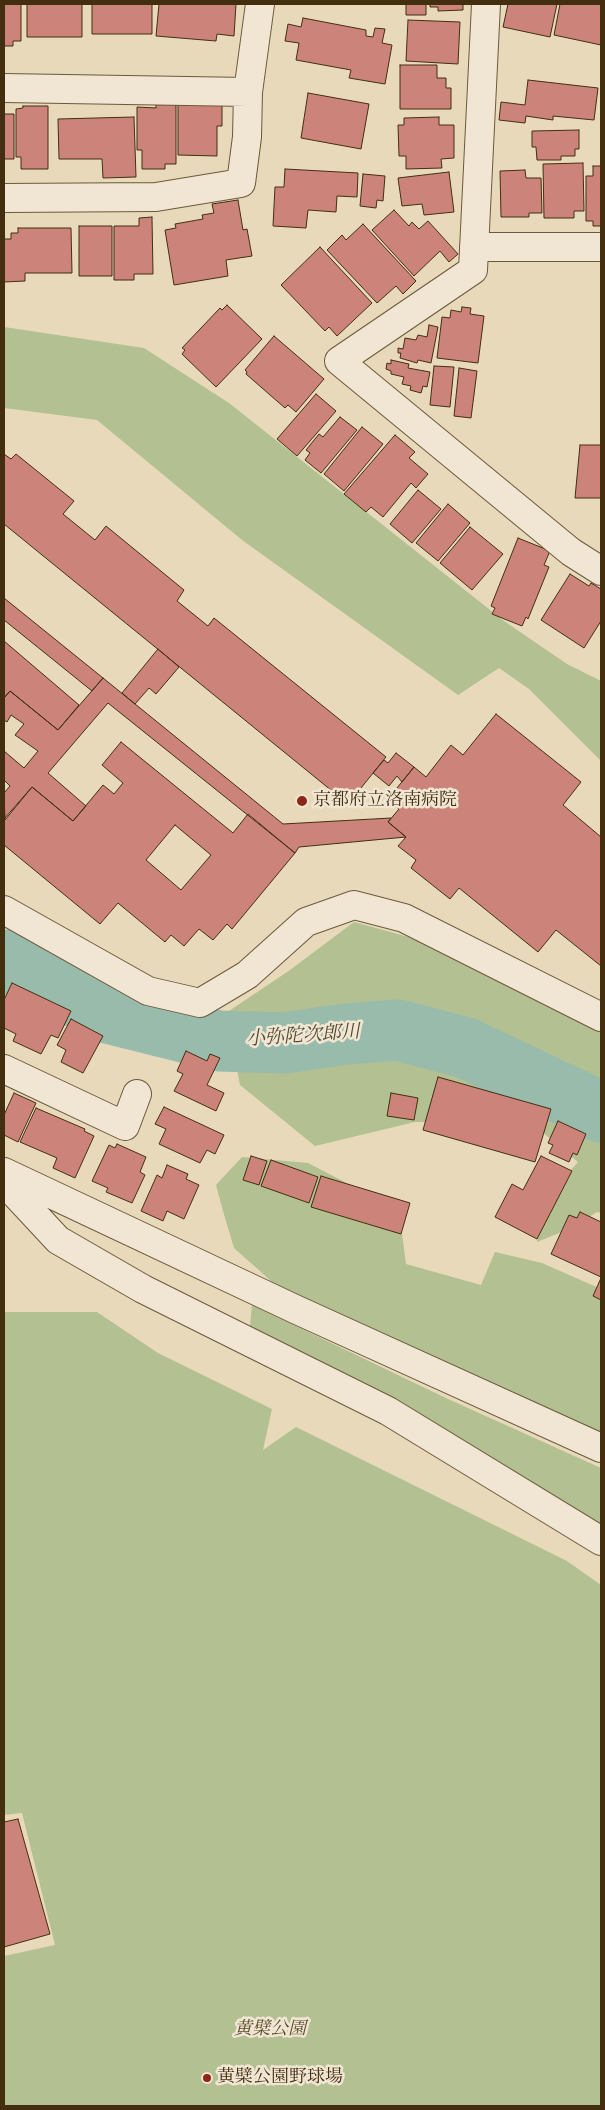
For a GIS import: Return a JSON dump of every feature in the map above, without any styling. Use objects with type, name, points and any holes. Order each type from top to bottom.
[{"type":"street","points":[[4,198],[156,197],[241,183],[248,92],[260,4]]},
{"type":"street","points":[[486,4],[474,270],[339,361],[571,552],[601,571]]},
{"type":"street","points":[[4,88],[248,92]]},
{"type":"street","points":[[474,247],[601,247]]},
{"type":"street","points":[[4,910],[148,991],[200,1003],[246,974],[306,922],[354,905],[404,918],[601,1017]]},
{"type":"street","points":[[4,1069],[125,1126],[137,1094]]},
{"type":"street","points":[[4,1172],[298,1310],[601,1448]]},
{"type":"street","points":[[4,1182],[58,1240],[143,1289],[388,1411],[601,1541]]},
{"type":"green space","points":[[4,327],[144,348],[229,403],[504,621],[567,664],[601,681],[601,761],[529,689],[499,668],[458,695],[242,540],[97,420],[4,408]]},
{"type":"green space","points":[[354,922],[427,942],[601,1030],[601,1213],[597,1212],[574,1227],[537,1242],[542,1202],[578,1162],[529,1121],[415,1122],[315,1146],[240,1085],[226,1013],[290,970]]},
{"type":"green space","points":[[242,1157],[308,1163],[399,1210],[406,1264],[481,1285],[495,1252],[542,1263],[601,1289],[601,1434],[280,1289],[234,1248],[223,1211],[216,1185]]},
{"type":"green space","points":[[252,1305],[448,1399],[601,1468],[601,1529],[249,1335]]},
{"type":"green space","name":"黄檗公園","points":[[4,1312],[97,1312],[158,1353],[272,1409],[263,1450],[296,1427],[567,1561],[601,1585],[601,2106],[4,2106],[4,1956],[55,1945],[22,1813],[4,1815]]},
{"type":"building","points":[[4,4],[21,4],[21,41],[13,41],[13,46],[4,46]]},
{"type":"building","points":[[27,4],[82,4],[82,37],[27,37]]},
{"type":"building","points":[[92,4],[152,4],[152,34],[92,34]]},
{"type":"building","points":[[159,4],[236,4],[234,36],[217,34],[216,41],[156,36]]},
{"type":"building","points":[[406,4],[426,4],[426,15],[406,15]]},
{"type":"building","points":[[430,4],[463,4],[463,10],[438,11],[438,7],[430,7]]},
{"type":"building","points":[[508,4],[557,4],[550,37],[503,27]]},
{"type":"building","points":[[560,4],[601,4],[601,45],[554,35]]},
{"type":"building","points":[[303,18],[366,30],[366,36],[373,37],[375,28],[385,29],[382,43],[392,45],[385,84],[349,78],[351,70],[296,60],[299,43],[285,41],[288,24],[301,27]]},
{"type":"building","points":[[408,20],[460,22],[458,64],[406,61]]},
{"type":"building","points":[[400,65],[437,65],[437,78],[446,78],[446,88],[451,88],[451,109],[400,109]]},
{"type":"building","points":[[528,80],[598,88],[594,120],[553,116],[553,120],[526,116],[525,123],[499,120],[501,102],[525,105]]},
{"type":"building","points":[[308,93],[369,104],[361,149],[301,138]]},
{"type":"building","points":[[156,102],[176,102],[176,164],[165,164],[165,169],[142,169],[142,150],[137,150],[137,107],[156,108]]},
{"type":"building","points":[[178,104],[222,105],[222,126],[217,126],[217,156],[178,155]]},
{"type":"building","points":[[23,106],[48,106],[48,169],[21,169],[21,157],[16,157],[16,109],[23,108]]},
{"type":"building","points":[[4,114],[14,114],[14,159],[4,159]]},
{"type":"building","points":[[134,117],[136,177],[103,178],[102,159],[59,159],[58,119]]},
{"type":"building","points":[[439,117],[439,125],[454,125],[454,158],[441,159],[442,168],[406,169],[406,156],[399,156],[398,125],[404,125],[404,118]]},
{"type":"building","points":[[579,130],[579,149],[575,149],[575,156],[561,156],[561,160],[537,160],[536,147],[532,147],[532,131]]},
{"type":"building","points":[[583,163],[584,211],[574,211],[574,218],[544,218],[543,164]]},
{"type":"building","points":[[593,166],[601,166],[601,226],[593,226],[593,221],[586,221],[586,176],[593,176]]},
{"type":"building","points":[[285,169],[358,173],[357,197],[337,196],[336,212],[308,210],[306,228],[273,226],[275,187],[284,187]]},
{"type":"building","points":[[525,170],[526,178],[541,178],[542,213],[529,213],[529,217],[501,217],[500,171]]},
{"type":"building","points":[[449,172],[454,212],[424,215],[422,204],[402,206],[398,178]]},
{"type":"building","points":[[363,174],[385,176],[383,201],[377,200],[376,208],[360,206]]},
{"type":"building","points":[[238,200],[243,230],[247,229],[252,256],[226,260],[228,276],[174,285],[165,230],[176,228],[175,224],[203,219],[202,215],[214,213],[212,204]]},
{"type":"building","points":[[394,210],[409,226],[412,222],[419,229],[428,221],[458,254],[449,262],[440,251],[414,276],[372,230]]},
{"type":"building","points":[[152,217],[153,274],[134,274],[134,280],[114,280],[114,226],[139,226],[139,218]]},
{"type":"building","points":[[363,224],[416,281],[403,294],[396,286],[377,303],[327,250],[342,235],[346,240]]},
{"type":"building","points":[[79,226],[112,226],[112,276],[79,276]]},
{"type":"building","points":[[18,228],[71,228],[72,273],[25,273],[25,281],[4,282],[4,239],[11,239],[11,233],[18,233]]},
{"type":"building","points":[[320,247],[372,303],[337,336],[329,327],[325,331],[281,285]]},
{"type":"building","points":[[227,305],[262,339],[216,387],[182,354],[185,350],[182,348],[220,308],[222,310]]},
{"type":"building","points":[[462,307],[471,308],[470,314],[484,316],[478,363],[437,358],[442,317],[450,318],[451,310],[461,312]]},
{"type":"building","points":[[429,325],[438,327],[431,363],[418,360],[417,363],[400,358],[401,353],[398,353],[398,348],[403,349],[405,338],[416,340],[418,335],[427,337]]},
{"type":"building","points":[[274,336],[324,379],[296,412],[288,405],[285,408],[246,374],[245,370]]},
{"type":"building","points":[[391,360],[409,364],[408,368],[430,372],[427,387],[423,386],[421,393],[410,390],[411,386],[402,384],[404,377],[391,374],[391,371],[386,369],[387,363],[391,364]]},
{"type":"building","points":[[434,366],[454,367],[450,407],[430,405]]},
{"type":"building","points":[[459,368],[477,371],[471,418],[454,416]]},
{"type":"building","points":[[316,394],[336,411],[297,456],[277,439]]},
{"type":"building","points":[[340,417],[357,430],[321,473],[305,460],[310,453],[306,450],[319,434],[323,437]]},
{"type":"building","points":[[362,427],[383,444],[344,491],[324,474]]},
{"type":"building","points":[[395,435],[415,452],[409,458],[428,474],[416,488],[411,483],[383,517],[371,507],[366,512],[344,494]]},
{"type":"building","points":[[580,445],[601,445],[601,498],[575,498]]},
{"type":"building","points":[[4,454],[11,459],[16,454],[74,501],[63,514],[95,540],[106,526],[184,590],[177,601],[208,626],[214,618],[386,757],[348,804],[4,524]]},
{"type":"building","points":[[418,490],[441,509],[412,543],[390,524]]},
{"type":"building","points":[[448,504],[470,523],[438,561],[416,543]]},
{"type":"building","points":[[470,527],[503,554],[472,590],[440,563]]},
{"type":"building","points":[[518,538],[550,551],[544,565],[549,567],[528,619],[526,617],[522,626],[492,614],[495,608],[491,606]]},
{"type":"building","points":[[570,574],[589,586],[591,583],[601,589],[601,621],[584,648],[541,620]]},
{"type":"building","points":[[4,598],[103,678],[92,691],[4,620]]},
{"type":"building","points":[[4,641],[79,705],[58,730],[10,691],[4,698]]},
{"type":"building","points":[[158,649],[179,667],[156,694],[149,688],[135,704],[122,693]]},
{"type":"building","points":[[103,678],[283,824],[391,818],[388,822],[406,837],[299,847],[295,853],[108,703],[48,773],[86,806],[73,821],[32,787],[5,820],[4,793],[10,786],[4,780],[4,751],[24,768],[38,751],[15,735],[24,724],[11,715],[7,722],[4,720],[4,698],[10,691],[58,730]]},
{"type":"building","points":[[496,714],[581,782],[563,805],[601,837],[601,966],[556,930],[538,952],[459,888],[450,899],[411,868],[416,860],[398,846],[406,837],[388,822],[399,809],[388,799],[414,767],[426,777],[451,745],[463,755]]},
{"type":"building","points":[[121,742],[233,833],[248,814],[295,853],[232,929],[227,924],[213,940],[199,929],[184,946],[171,935],[165,942],[118,903],[100,924],[4,845],[4,819],[32,787],[73,821],[103,785],[114,794],[123,783],[102,765]],"holes":[[[175,825],[211,855],[181,890],[146,860]]]},
{"type":"building","points":[[396,753],[414,767],[402,782],[397,776],[389,786],[373,773],[384,760],[388,763]]},
{"type":"building","points":[[12,983],[71,1011],[58,1038],[51,1035],[41,1054],[13,1041],[16,1034],[4,1028],[4,1000]]},
{"type":"building","points":[[71,1019],[103,1036],[83,1073],[61,1062],[66,1050],[57,1045]]},
{"type":"building","points":[[186,1051],[207,1061],[210,1054],[220,1058],[207,1085],[224,1093],[216,1111],[174,1091],[183,1074],[177,1071]]},
{"type":"building","points":[[438,1077],[551,1109],[535,1162],[423,1130]]},
{"type":"building","points":[[14,1093],[36,1103],[18,1142],[4,1135],[4,1115]]},
{"type":"building","points":[[391,1093],[418,1098],[414,1120],[387,1116]]},
{"type":"building","points":[[164,1107],[224,1135],[215,1154],[207,1150],[200,1163],[159,1144],[166,1129],[155,1124]]},
{"type":"building","points":[[36,1108],[85,1129],[84,1131],[94,1136],[75,1178],[53,1168],[57,1158],[20,1142]]},
{"type":"building","points":[[558,1121],[586,1134],[577,1155],[573,1153],[569,1162],[549,1153],[553,1145],[548,1143]]},
{"type":"building","points":[[117,1144],[146,1157],[140,1172],[145,1175],[132,1203],[106,1192],[108,1188],[92,1181],[109,1145],[115,1148]]},
{"type":"building","points":[[251,1156],[267,1161],[259,1185],[243,1180]]},
{"type":"building","points":[[541,1156],[572,1171],[537,1239],[495,1217],[512,1184],[523,1190]]},
{"type":"building","points":[[271,1160],[318,1177],[309,1203],[261,1186]]},
{"type":"building","points":[[167,1165],[188,1174],[186,1179],[199,1185],[184,1219],[167,1211],[163,1221],[141,1211],[157,1175],[162,1178]]},
{"type":"building","points":[[321,1176],[410,1203],[401,1234],[311,1207]]},
{"type":"building","points":[[580,1212],[601,1222],[601,1277],[551,1254],[569,1215],[577,1218]]},
{"type":"building","points":[[601,1278],[601,1300],[593,1296]]},
{"type":"building","points":[[18,1819],[50,1934],[4,1947],[4,1822]]},
{"type":"waterway","name":"小弥陀次郎川","points":[[4,960],[107,1013],[219,1041],[284,1043],[347,1034],[398,1030],[466,1048],[601,1112]]},
{"type":"place","name":"京都府立洛南病院","points":[[302,801]]},
{"type":"place","name":"黄檗公園野球場","points":[[207,2078]]}]
